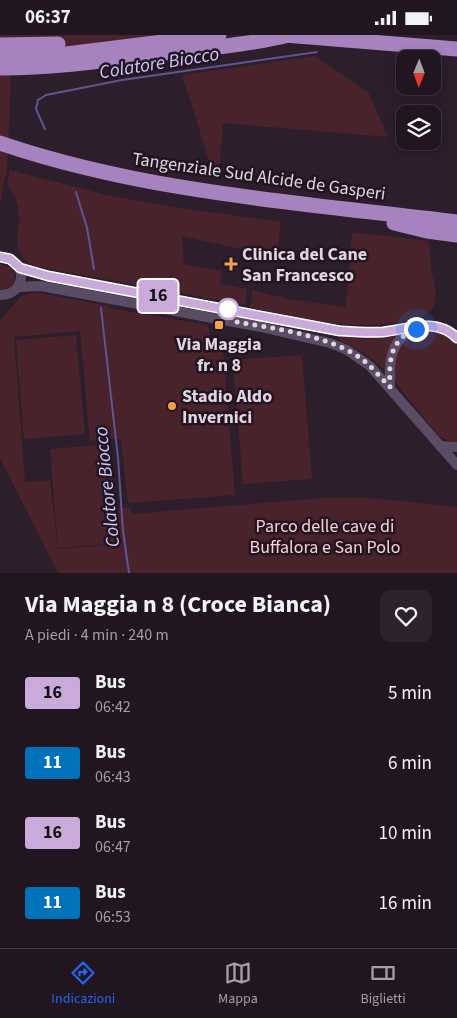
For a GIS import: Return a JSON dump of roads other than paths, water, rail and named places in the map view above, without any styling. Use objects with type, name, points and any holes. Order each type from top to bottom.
[{"type":"highway","points":[[24,45],[55,35]]},
{"type":"highway","points":[[0,45],[69,43],[133,35]]},
{"type":"highway","points":[[0,57],[66,54],[219,35]]},
{"type":"highway","points":[[0,68],[41,67],[97,61],[262,42],[288,35],[457,49]]},
{"type":"highway","name":"Tangenziale Sud Alcide de Gasperi","points":[[0,143],[59,161],[156,183],[457,230]]},
{"type":"highway","name":"Tangenziale Sud Alcide de Gasperi","points":[[0,152],[74,174],[155,191],[394,223],[431,225],[457,222]]},
{"type":"highway","points":[[431,225],[446,217],[457,216]]},
{"type":"highway","points":[[431,225],[457,235]]},
{"type":"street","points":[[0,257],[10,259],[20,268],[48,276],[340,331],[364,333],[425,325],[443,328],[457,338]]},
{"type":"street","points":[[0,295],[12,293],[18,287],[22,274],[20,268]]},
{"type":"street","points":[[18,287],[41,286],[261,327],[330,343],[347,350],[363,360],[390,387],[457,465]]},
{"type":"street","points":[[390,387],[389,360],[393,349],[406,333],[425,325]]},
{"type":"street","points":[[440,446],[457,447]]},
{"type":"waterway","name":"Colatore Biocco","points":[[45,129],[36,109],[38,100],[46,95],[122,80],[317,52]]},
{"type":"waterway","name":"Colatore Biocco","points":[[76,192],[87,228],[94,269]]},
{"type":"waterway","name":"Colatore Biocco","points":[[101,308],[118,458],[123,531],[129,573]]},
{"type":"place","name":"Clinica del Cane San Francesco","points":[[231,264]]},
{"type":"place","name":"Via Maggia fr. n 8","points":[[219,325]]},
{"type":"place","name":"Stadio Aldo Invernici","points":[[172,406]]},
{"type":"park label","name":"Parco delle cave di Buffalora e San Polo","points":[[325,536]]}]
